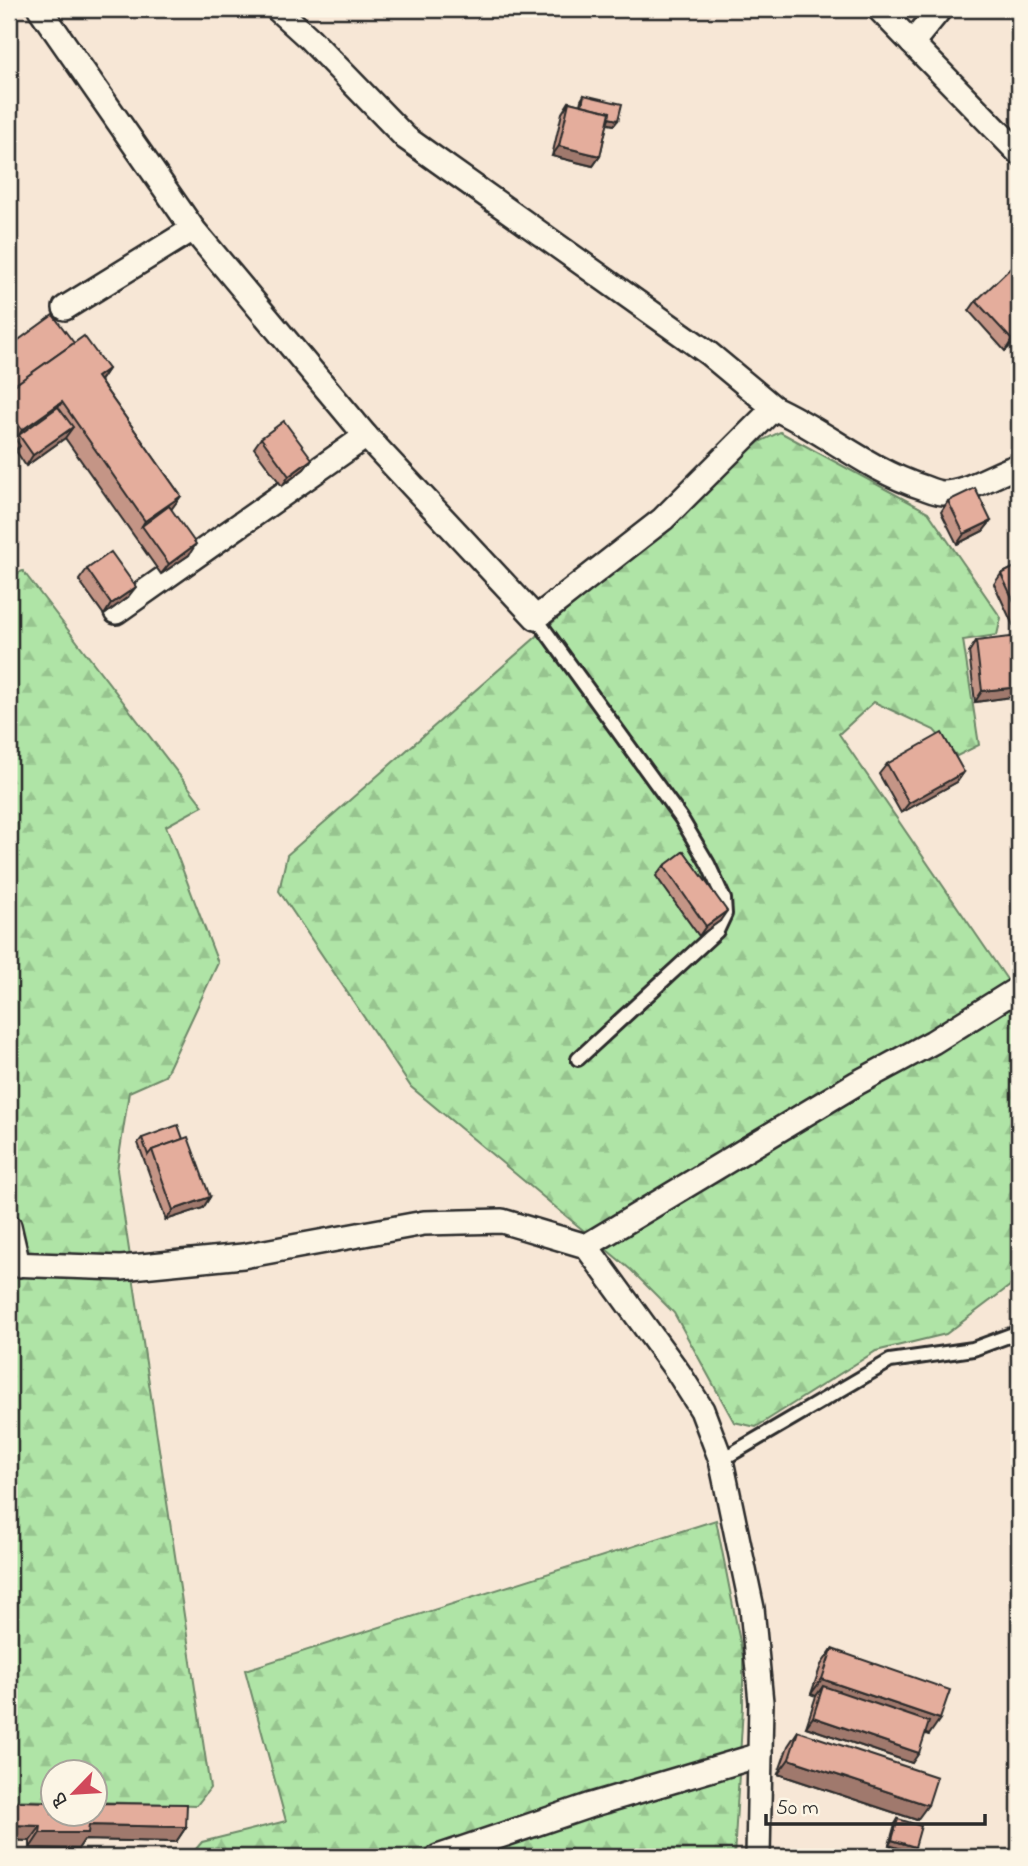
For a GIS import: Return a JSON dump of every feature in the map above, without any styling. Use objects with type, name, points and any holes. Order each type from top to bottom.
[{"type":"street","points":[[40,9],[193,229],[366,436],[536,618],[663,519],[774,408]]},
{"type":"street","points":[[276,9],[310,39],[406,138],[708,354],[774,408],[801,420],[859,458],[908,483],[941,494],[1019,466]]},
{"type":"street","points":[[878,9],[1019,153]]},
{"type":"street","points":[[912,43],[940,9]]},
{"type":"street","points":[[65,308],[193,229]]},
{"type":"street","points":[[116,612],[366,436]]},
{"type":"street","points":[[586,1245],[857,1083],[933,1042],[1019,988]]},
{"type":"street","points":[[9,1226],[13,1265],[121,1268],[230,1258],[424,1223],[502,1221],[586,1245],[678,1372],[702,1410],[721,1460],[752,1608],[761,1702],[758,1857]]},
{"type":"street","points":[[438,1857],[592,1805],[760,1755]]},
{"type":"lane","points":[[536,618],[681,818],[708,864],[724,899],[725,914],[717,931],[578,1059]]},
{"type":"lane","points":[[721,1460],[890,1361],[973,1349],[1019,1332]]},
{"type":"green space","points":[[780,432],[928,512],[1001,618],[997,635],[963,640],[979,745],[957,756],[934,730],[874,702],[839,734],[1019,997],[1019,1279],[946,1334],[876,1351],[756,1427],[734,1422],[674,1313],[631,1270],[411,1087],[279,891],[287,855],[759,442]]},
{"type":"green space","points":[[23,571],[203,806],[166,826],[218,963],[165,1076],[129,1092],[117,1170],[210,1788],[197,1805],[108,1802],[108,1758],[38,1758],[38,1801],[9,1800],[9,576]]},
{"type":"green space","points":[[716,1520],[743,1657],[743,1707],[734,1857],[189,1857],[202,1842],[286,1821],[245,1670]]},
{"type":"building","points":[[584,95],[622,104],[618,120],[609,118],[610,112],[582,105]]},
{"type":"building","points":[[569,102],[610,112],[600,156],[559,146]]},
{"type":"building","points":[[1019,260],[1019,334],[1012,340],[976,301]]},
{"type":"building","points":[[53,315],[74,343],[9,389],[9,347]]},
{"type":"building","points":[[84,336],[108,369],[97,377],[181,496],[145,521],[62,402],[22,430],[9,411],[9,389]]},
{"type":"building","points":[[58,407],[73,427],[33,455],[19,435]]},
{"type":"building","points":[[284,421],[312,459],[289,476],[261,438]]},
{"type":"building","points":[[9,430],[20,446],[9,454]]},
{"type":"building","points":[[975,488],[991,521],[964,534],[948,501]]},
{"type":"building","points":[[169,506],[196,544],[169,564],[142,526]]},
{"type":"building","points":[[111,552],[136,587],[111,604],[87,569]]},
{"type":"building","points":[[1019,565],[1019,612],[1001,574]]},
{"type":"building","points":[[1018,636],[1019,687],[982,691],[976,641]]},
{"type":"building","points":[[942,733],[964,772],[909,803],[887,764]]},
{"type":"building","points":[[684,851],[727,911],[706,926],[664,866]]},
{"type":"building","points":[[178,1125],[183,1139],[152,1150],[148,1155],[142,1138]]},
{"type":"building","points":[[188,1137],[210,1197],[173,1210],[152,1150]]},
{"type":"building","points":[[832,1649],[950,1690],[940,1719],[822,1679]]},
{"type":"building","points":[[823,1686],[929,1722],[919,1753],[813,1717]]},
{"type":"building","points":[[798,1731],[937,1777],[928,1805],[789,1759]]},
{"type":"building","points":[[14,1801],[38,1802],[38,1826],[13,1825]]},
{"type":"building","points":[[108,1803],[187,1804],[186,1827],[108,1825]]},
{"type":"building","points":[[898,1819],[921,1826],[915,1847],[892,1840]]},
{"type":"building","points":[[41,1828],[89,1828],[88,1833],[40,1833]]}]
